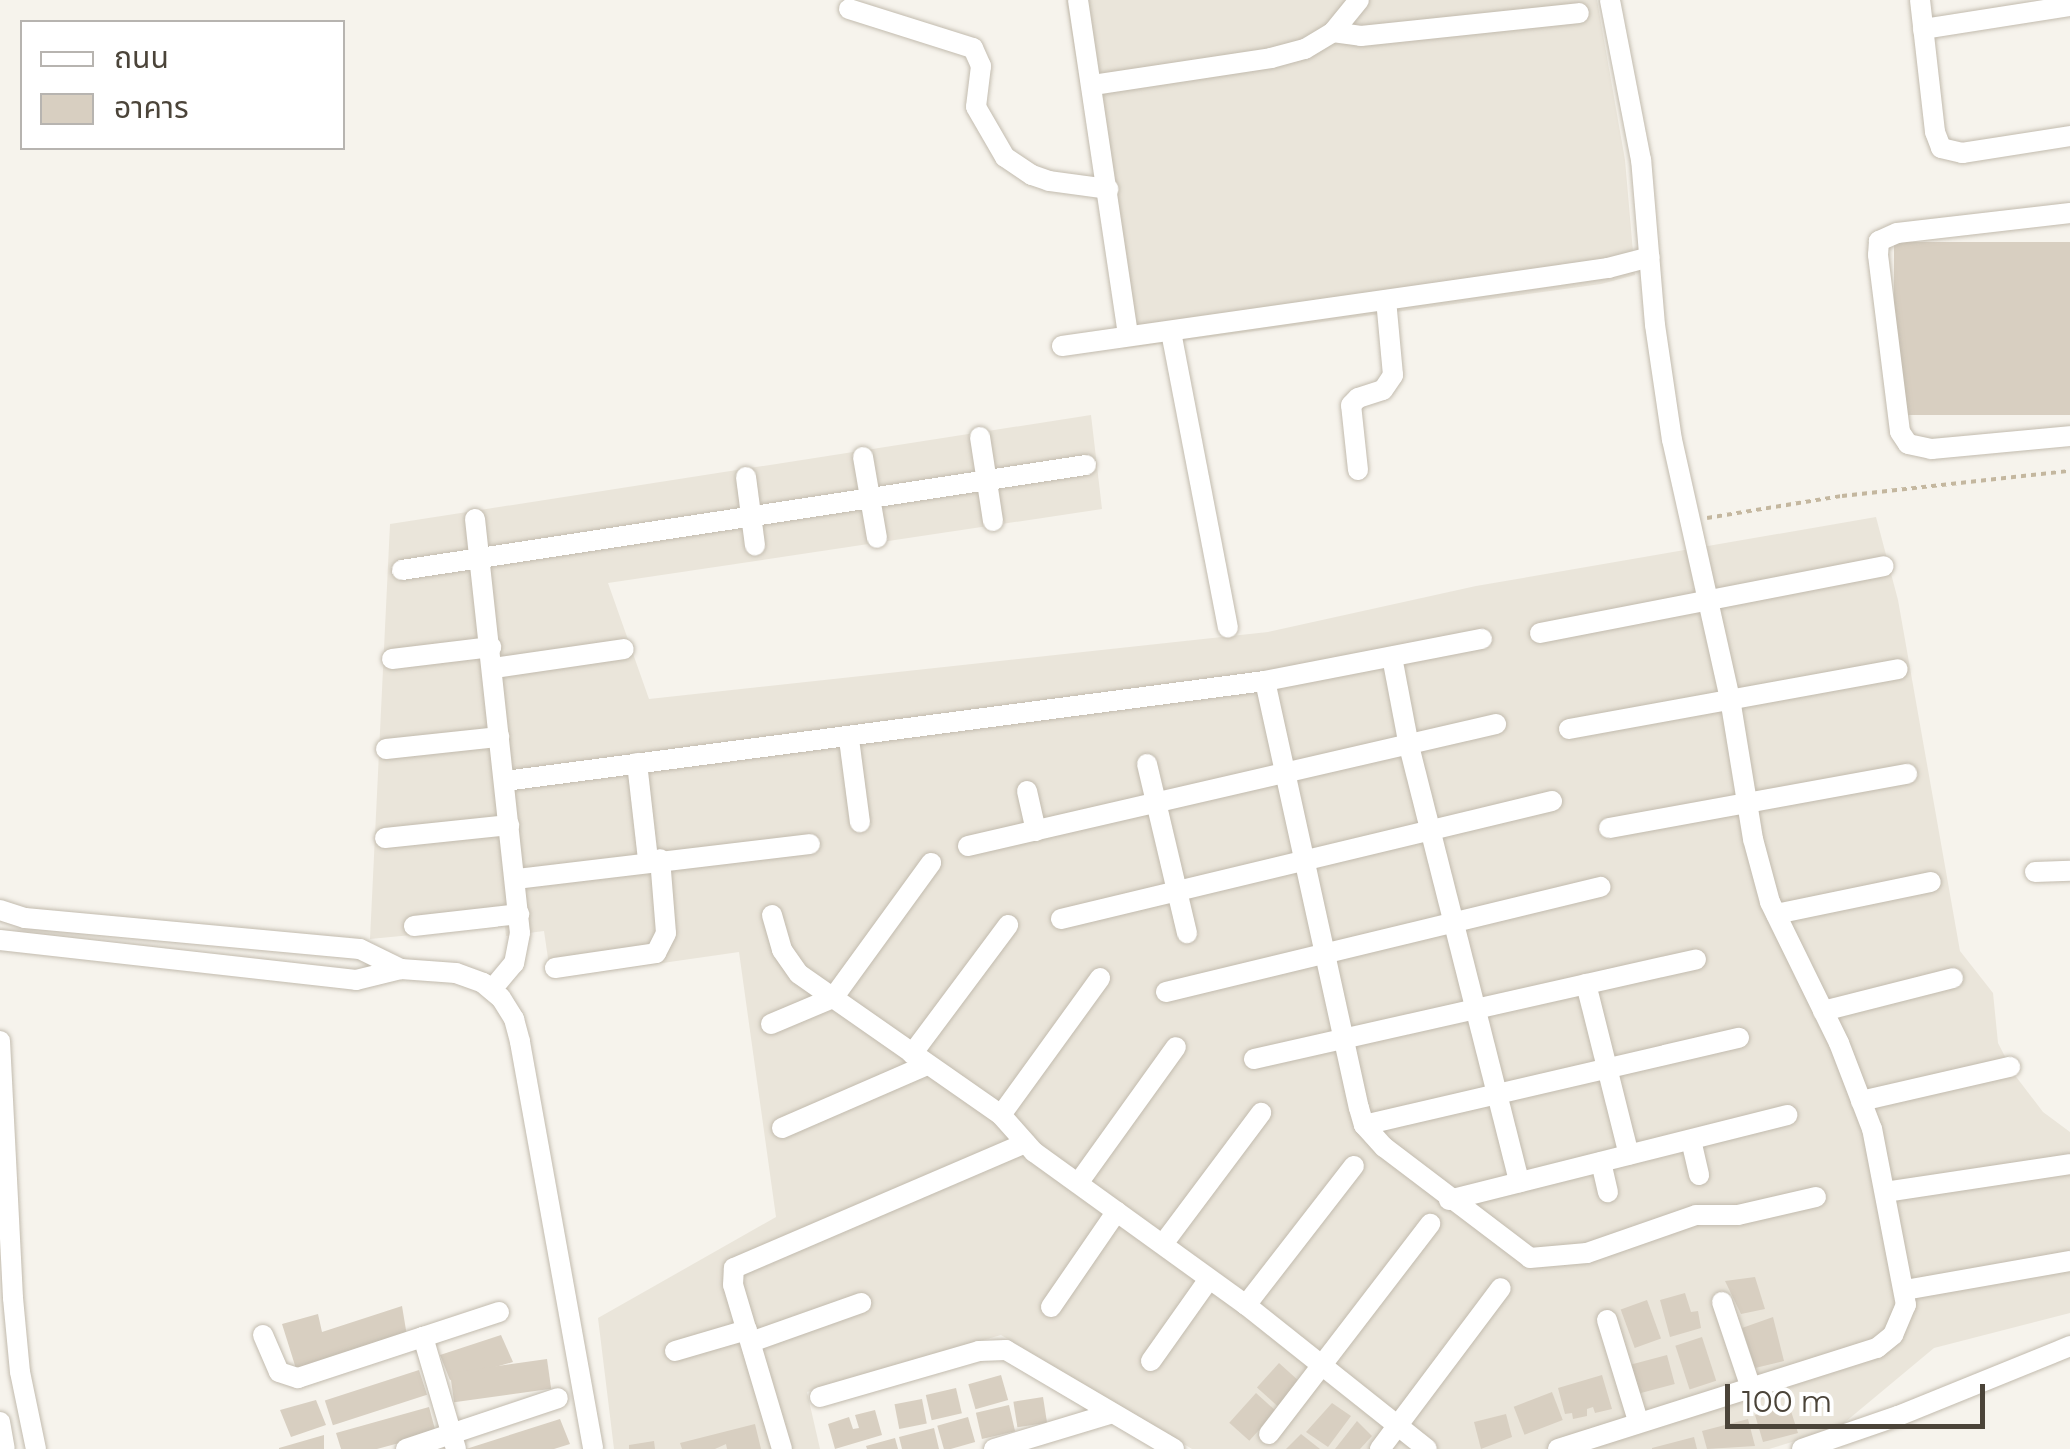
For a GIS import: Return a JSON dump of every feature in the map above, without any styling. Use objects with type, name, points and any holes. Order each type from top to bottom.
[{"type":"street","points":[[1078,0],[1128,334]]},
{"type":"street","points":[[1093,85],[1271,58],[1305,49],[1334,32],[1359,0]]},
{"type":"street","points":[[1558,1449],[1876,1348],[1893,1335],[1906,1305],[1886,1192],[1861,1101],[1776,914],[1748,804],[1730,699],[1672,440],[1641,160],[1610,0]]},
{"type":"street","points":[[1920,0],[1941,148],[1962,153],[2070,136]]},
{"type":"street","points":[[1923,29],[2070,6]]},
{"type":"street","points":[[849,9],[973,48],[981,66],[976,107],[1005,156],[1032,176],[1049,182],[1108,189]]},
{"type":"street","points":[[1334,32],[1360,36],[1579,14]]},
{"type":"street","points":[[2070,213],[1897,233],[1879,242],[1878,255],[1900,432],[1908,444],[1931,450],[2070,436]]},
{"type":"street","points":[[1062,346],[1608,268],[1650,257]]},
{"type":"street","points":[[1358,470],[1351,405],[1358,398],[1383,390],[1392,376],[1386,300]]},
{"type":"street","points":[[1172,332],[1228,628]]},
{"type":"street","points":[[980,437],[994,521]]},
{"type":"street","points":[[864,457],[877,538]]},
{"type":"street","points":[[402,570],[1086,465]]},
{"type":"street","points":[[746,477],[755,545]]},
{"type":"street","points":[[475,518],[519,914],[514,963],[491,990]]},
{"type":"street","points":[[1540,634],[1884,566]]},
{"type":"street","points":[[505,781],[849,739],[1265,681],[1482,639]]},
{"type":"street","points":[[392,659],[624,650]]},
{"type":"street","points":[[1392,657],[1409,746],[1519,1182]]},
{"type":"street","points":[[1570,730],[1898,668]]},
{"type":"street","points":[[1265,681],[1364,1126],[1449,1200],[1530,1258],[1560,1258],[1696,1215],[1738,1214],[1816,1197]]},
{"type":"street","points":[[968,846],[1286,776],[1496,724]]},
{"type":"street","points":[[386,750],[499,736]]},
{"type":"street","points":[[849,739],[860,822]]},
{"type":"street","points":[[555,968],[656,953],[666,934],[637,763]]},
{"type":"street","points":[[1146,764],[1187,933]]},
{"type":"street","points":[[1609,828],[1907,774]]},
{"type":"street","points":[[1027,791],[1036,831]]},
{"type":"street","points":[[1061,919],[1552,801]]},
{"type":"street","points":[[385,838],[509,825]]},
{"type":"street","points":[[516,879],[810,844]]},
{"type":"street","points":[[771,1024],[832,998],[932,863]]},
{"type":"street","points":[[2035,872],[2070,871]]},
{"type":"street","points":[[1776,914],[1931,882]]},
{"type":"street","points":[[1166,992],[1600,886]]},
{"type":"street","points":[[414,926],[519,914]]},
{"type":"street","points":[[772,915],[789,963],[832,998],[1001,1115],[1024,1143],[1246,1305],[1427,1449]]},
{"type":"street","points":[[3,918],[360,949],[402,969]]},
{"type":"street","points":[[782,1128],[920,1060],[1008,925]]},
{"type":"street","points":[[0,940],[356,980],[402,969],[456,973],[491,990],[514,1019],[520,1042],[592,1449]]},
{"type":"street","points":[[292,974],[306,945]]},
{"type":"street","points":[[1254,1059],[1696,959]]},
{"type":"street","points":[[1001,1115],[1100,978]]},
{"type":"street","points":[[1823,1011],[1953,978]]},
{"type":"street","points":[[1586,984],[1630,1155]]},
{"type":"street","points":[[1364,1126],[1739,1038]]},
{"type":"street","points":[[0,1041],[13,1298],[20,1372],[36,1449]]},
{"type":"street","points":[[1079,1182],[1176,1047]]},
{"type":"street","points":[[1861,1101],[2010,1067]]},
{"type":"street","points":[[1163,1244],[1261,1113]]},
{"type":"street","points":[[1449,1200],[1788,1115]]},
{"type":"street","points":[[1690,1140],[1699,1175]]},
{"type":"street","points":[[782,1449],[732,1276],[740,1262],[1024,1143]]},
{"type":"street","points":[[1601,1162],[1608,1192]]},
{"type":"street","points":[[1886,1192],[2070,1164]]},
{"type":"street","points":[[1246,1305],[1354,1166]]},
{"type":"street","points":[[1051,1306],[1117,1211]]},
{"type":"street","points":[[1269,1434],[1430,1224]]},
{"type":"street","points":[[1905,1290],[2070,1261]]},
{"type":"street","points":[[1151,1361],[1208,1279]]},
{"type":"street","points":[[1380,1449],[1501,1288]]},
{"type":"street","points":[[1722,1302],[1750,1386]]},
{"type":"street","points":[[675,1351],[749,1336],[861,1304]]},
{"type":"street","points":[[264,1335],[279,1372],[298,1378],[499,1312]]},
{"type":"street","points":[[1607,1320],[1638,1421]]},
{"type":"street","points":[[423,1337],[453,1442]]},
{"type":"street","points":[[1802,1449],[1913,1411],[2070,1346]]},
{"type":"street","points":[[820,1397],[994,1348],[1022,1357],[1110,1414],[1174,1449]]},
{"type":"street","points":[[406,1449],[453,1442],[558,1398]]},
{"type":"street","points":[[994,1449],[1110,1414]]},
{"type":"street","points":[[0,1422],[5,1449]]},
{"type":"path","points":[[1692,520],[1842,496],[2070,471]]},
{"type":"shaded area","points":[[1066,0],[1597,0],[1625,160],[1635,275],[1601,284],[1123,349]]},
{"type":"shaded area","points":[[1091,415],[1102,509],[608,583],[649,699],[1268,632],[1476,586],[1876,517],[1898,600],[1960,951],[1993,993],[1998,1043],[2014,1074],[2043,1112],[2070,1132],[2070,1313],[1934,1348],[1838,1428],[1769,1449],[1192,1449],[1001,1335],[807,1392],[820,1449],[614,1449],[598,1318],[776,1217],[739,952],[551,979],[544,931],[506,936],[505,926],[370,939],[390,524]]},
{"type":"building","points":[[1894,242],[2070,242],[2070,415],[1894,415]]},
{"type":"building","points":[[1755,1277],[1765,1309],[1741,1314],[1725,1281]]},
{"type":"building","points":[[1685,1293],[1691,1312],[1698,1311],[1701,1328],[1670,1337],[1660,1300]]},
{"type":"building","points":[[1647,1300],[1661,1339],[1635,1348],[1621,1310]]},
{"type":"building","points":[[402,1306],[407,1336],[298,1375],[282,1324],[318,1314],[322,1332]]},
{"type":"building","points":[[1773,1317],[1784,1361],[1755,1368],[1742,1328]]},
{"type":"building","points":[[501,1335],[513,1362],[450,1380],[440,1355]]},
{"type":"building","points":[[1702,1337],[1716,1381],[1690,1389],[1675,1346]]},
{"type":"building","points":[[1667,1355],[1675,1384],[1639,1394],[1631,1365]]},
{"type":"building","points":[[547,1359],[551,1389],[454,1402],[450,1373]]},
{"type":"building","points":[[1279,1363],[1300,1382],[1278,1406],[1257,1388]]},
{"type":"building","points":[[419,1370],[427,1395],[333,1425],[325,1401]]},
{"type":"building","points":[[1001,1375],[1008,1400],[975,1409],[968,1384]]},
{"type":"building","points":[[1602,1375],[1612,1409],[1595,1413],[1593,1407],[1587,1409],[1587,1416],[1573,1419],[1572,1413],[1565,1414],[1558,1388]]},
{"type":"building","points":[[956,1388],[962,1413],[932,1420],[926,1395]]},
{"type":"building","points":[[1552,1392],[1563,1420],[1524,1435],[1514,1407]]},
{"type":"building","points":[[1256,1393],[1276,1411],[1249,1441],[1229,1423]]},
{"type":"building","points":[[1043,1397],[1047,1423],[1017,1427],[1013,1402]]},
{"type":"building","points":[[922,1399],[927,1424],[899,1429],[895,1404]]},
{"type":"building","points":[[316,1400],[326,1425],[291,1437],[280,1410]]},
{"type":"building","points":[[1332,1403],[1351,1416],[1328,1447],[1306,1432]]},
{"type":"building","points":[[1009,1405],[1015,1431],[982,1439],[976,1413]]},
{"type":"building","points":[[429,1407],[436,1433],[377,1449],[341,1449],[336,1433]]},
{"type":"building","points":[[1773,1407],[1774,1412],[1790,1408],[1798,1433],[1763,1442],[1755,1415]]},
{"type":"building","points":[[875,1410],[882,1435],[835,1449],[828,1424],[849,1417],[853,1429],[859,1428],[855,1415]]},
{"type":"building","points":[[1506,1414],[1512,1437],[1481,1449],[1474,1422]]},
{"type":"building","points":[[968,1417],[975,1442],[944,1449],[937,1426]]},
{"type":"building","points":[[560,1419],[570,1444],[554,1449],[466,1449]]},
{"type":"building","points":[[1748,1419],[1755,1446],[1707,1449],[1702,1431]]},
{"type":"building","points":[[1357,1421],[1372,1436],[1360,1449],[1335,1449]]},
{"type":"building","points":[[755,1424],[761,1449],[727,1449],[726,1444],[715,1449],[682,1449],[680,1443]]},
{"type":"building","points":[[934,1428],[939,1449],[902,1449],[899,1437]]},
{"type":"building","points":[[1301,1434],[1320,1449],[1286,1449]]},
{"type":"building","points":[[324,1435],[324,1449],[279,1449],[279,1448]]},
{"type":"building","points":[[1694,1437],[1697,1449],[1652,1449],[1652,1448]]},
{"type":"building","points":[[895,1438],[898,1449],[866,1446]]},
{"type":"building","points":[[654,1441],[655,1449],[629,1449],[629,1445]]}]
